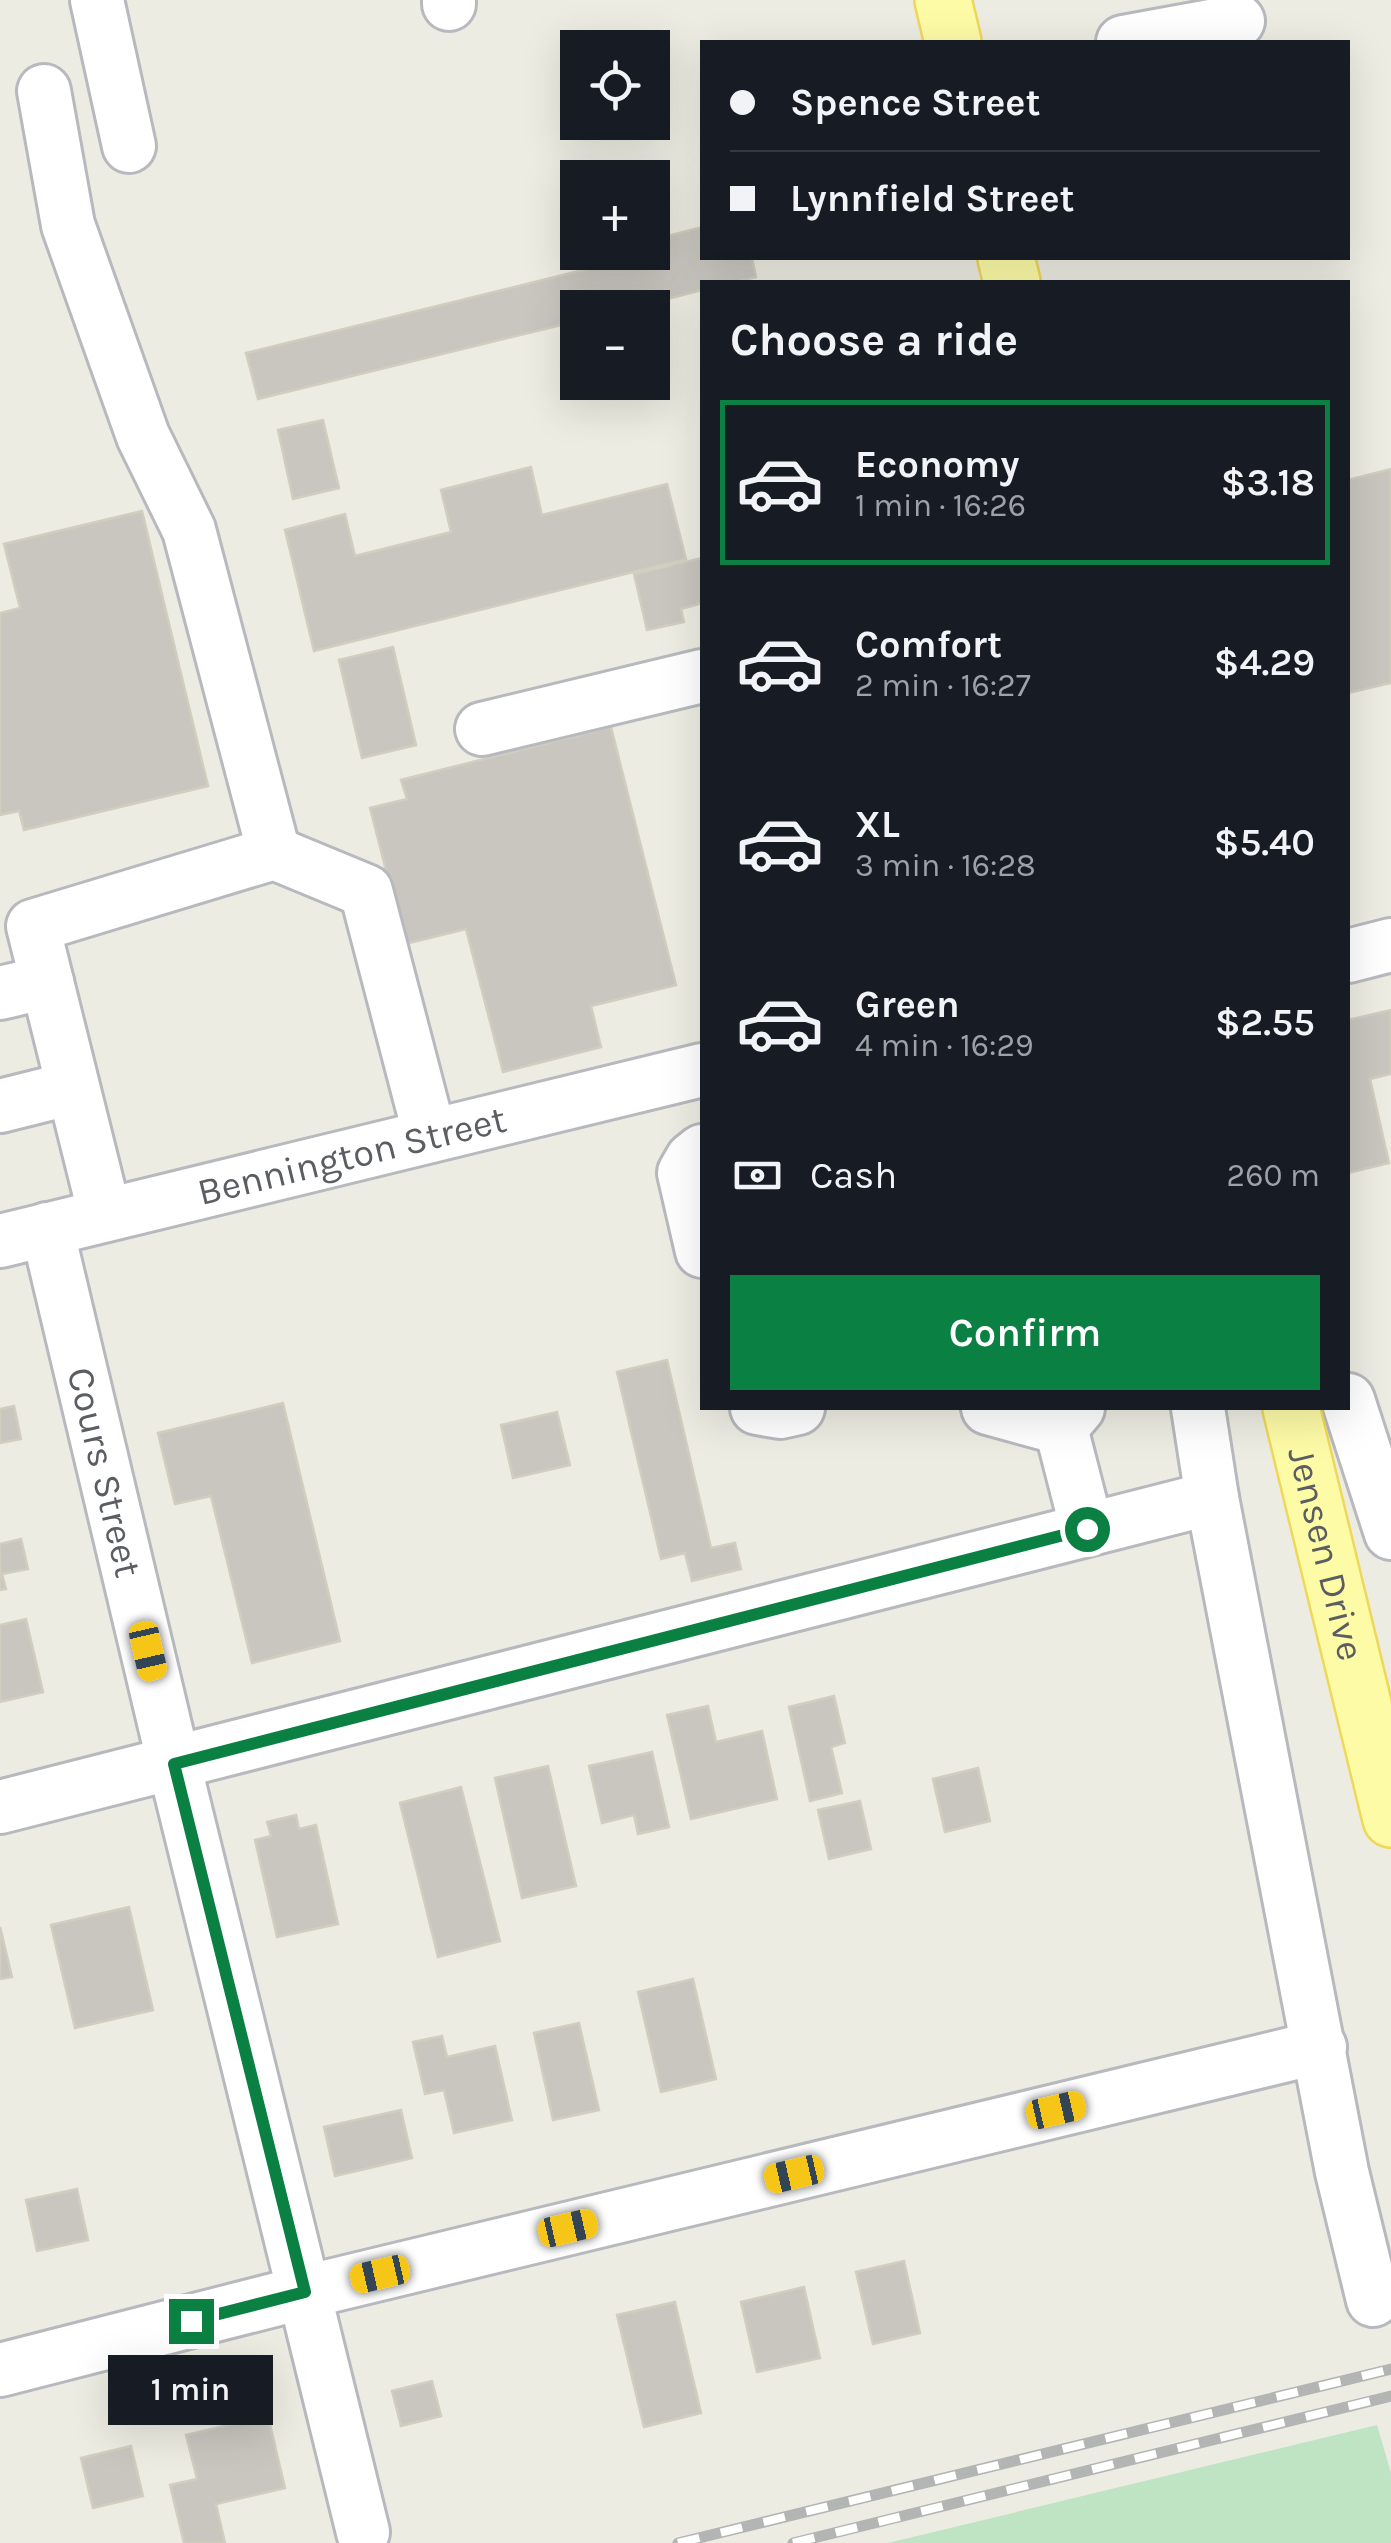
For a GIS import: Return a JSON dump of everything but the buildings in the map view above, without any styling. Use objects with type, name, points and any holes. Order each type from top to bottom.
[{"type":"main road","points":[[943,0],[953,40]]},
{"type":"main road","name":"Jensen Drive","points":[[1291,1410],[1391,1819]]},
{"type":"street","points":[[96,0],[129,146]]},
{"type":"street","points":[[1135,40],[1238,21]]},
{"type":"street","points":[[44,91],[68,225],[143,436],[189,530],[274,853]]},
{"type":"street","points":[[482,729],[700,676]]},
{"type":"street","points":[[105,1215],[72,1088],[23,988],[34,926],[274,853],[366,891],[430,1136]]},
{"type":"street","points":[[1350,955],[1391,945]]},
{"type":"street","name":"Bennington Street","points":[[24,1235],[700,1070]]},
{"type":"street","points":[[0,1106],[72,1088]]},
{"type":"street","points":[[700,1152],[684,1172],[700,1242]]},
{"type":"street","name":"Cours Street","points":[[24,1235],[174,1764],[364,2532]]},
{"type":"street","points":[[1350,1406],[1391,1534]]},
{"type":"street","points":[[1004,1410],[1070,1418],[1087,1529]]},
{"type":"street","points":[[1198,1410],[1342,2172],[1373,2300]]},
{"type":"street","points":[[0,1807],[1212,1498]]},
{"type":"street","points":[[0,2370],[305,2292],[1320,2046]]},
{"type":"green space","points":[[1377,2425],[1391,2473],[1391,2543],[888,2543]]},
{"type":"railway","points":[[678,2543],[1391,2369]]},
{"type":"railway","points":[[793,2543],[1391,2396]]},
{"type":"route","points":[[191,2321],[305,2292],[174,1764],[1087,1529]]}]
